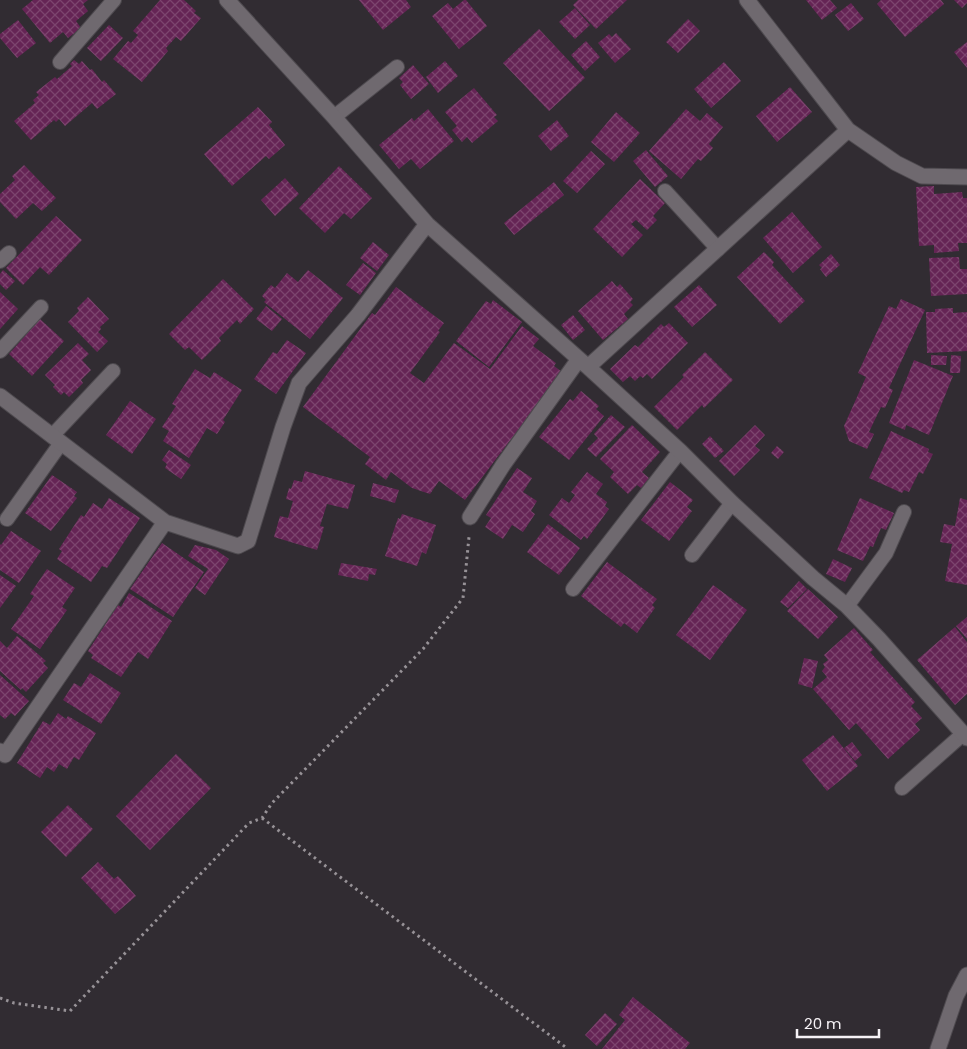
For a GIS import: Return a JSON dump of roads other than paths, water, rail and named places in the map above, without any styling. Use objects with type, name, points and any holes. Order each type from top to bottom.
[{"type":"street","points":[[227,0],[334,117],[427,224],[584,363],[680,451],[732,503],[814,578],[848,606],[965,736]]},
{"type":"street","points":[[747,0],[848,130],[896,163],[922,176],[967,177]]},
{"type":"street","points":[[470,517],[503,465],[584,363],[718,249],[848,130]]},
{"type":"street","points":[[0,396],[166,522],[238,546],[248,541],[299,384],[358,315],[427,224]]},
{"type":"street","points":[[0,751],[5,755],[166,522]]},
{"type":"street","points":[[938,1049],[956,996],[967,975]]},
{"type":"lane","points":[[60,62],[114,0]]},
{"type":"lane","points":[[334,117],[397,67]]},
{"type":"lane","points":[[665,191],[718,249]]},
{"type":"lane","points":[[0,352],[41,307]]},
{"type":"lane","points":[[7,519],[57,439],[113,370]]},
{"type":"lane","points":[[573,589],[680,451]]},
{"type":"lane","points":[[692,555],[732,503]]},
{"type":"lane","points":[[848,606],[886,553],[904,512]]},
{"type":"lane","points":[[902,788],[965,736]]}]
